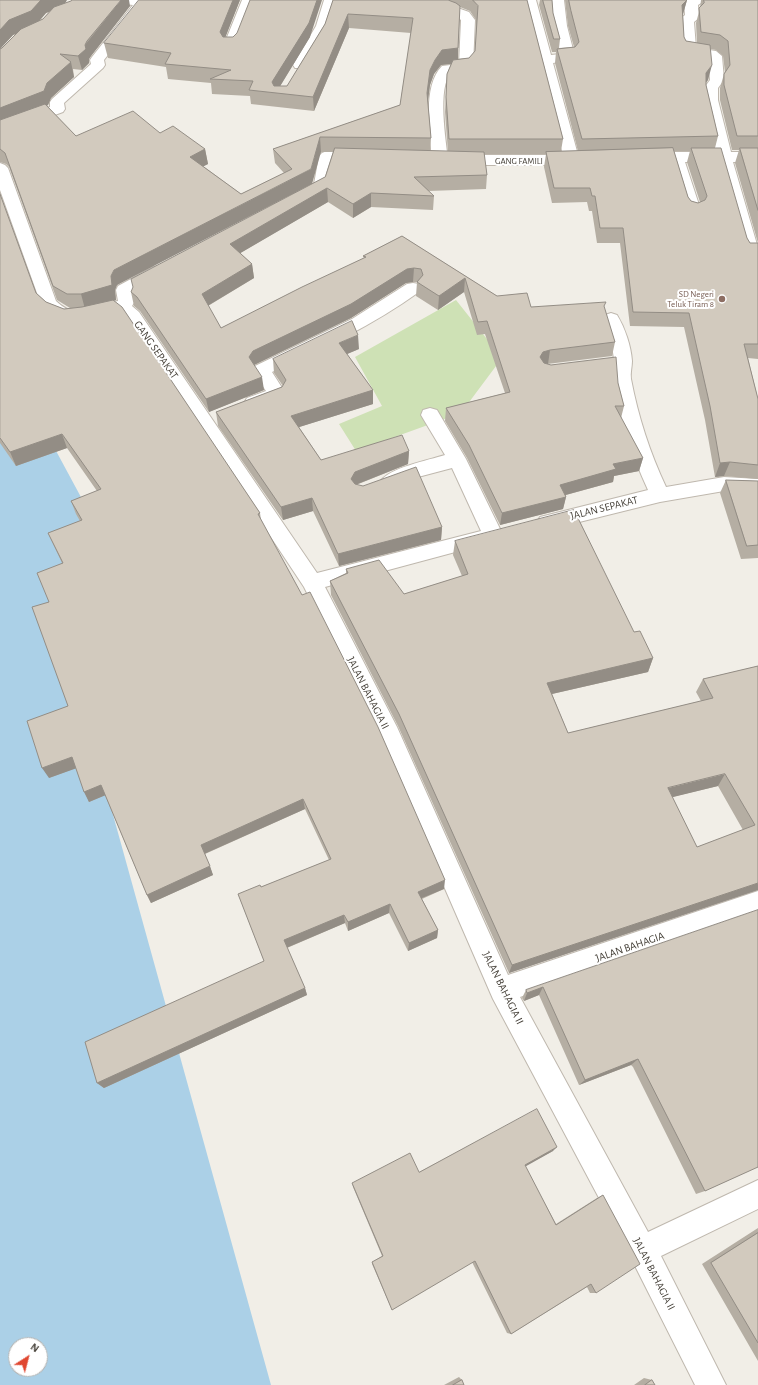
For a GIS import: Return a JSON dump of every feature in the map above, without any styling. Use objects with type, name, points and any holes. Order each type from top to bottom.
[{"type":"street","points":[[0,131],[58,109],[57,102],[98,65],[97,60],[142,2],[119,0]]},
{"type":"street","points":[[230,47],[249,0]]},
{"type":"street","points":[[293,78],[326,18],[331,0]]},
{"type":"street","name":"GANG FAMILI","points":[[442,0],[443,7],[467,15],[466,65],[463,68],[444,70],[441,76],[432,160],[518,161],[588,159]]},
{"type":"street","points":[[516,0],[557,0],[560,26],[568,57],[562,59],[545,59]]},
{"type":"street","points":[[529,0],[572,160]]},
{"type":"street","points":[[688,68],[689,52],[687,19],[692,18],[691,2],[699,0]]},
{"type":"street","points":[[689,52],[710,54],[715,56],[717,80],[711,88],[710,100],[751,252]]},
{"type":"street","points":[[287,204],[320,187],[324,178],[328,156],[372,157]]},
{"type":"street","points":[[676,156],[693,211]]},
{"type":"street","points":[[628,158],[676,156],[758,157]]},
{"type":"street","points":[[0,168],[48,303],[54,310],[69,318],[77,318],[115,308],[122,308],[127,301],[124,290],[173,264]]},
{"type":"street","points":[[241,408],[277,394],[261,370],[378,312],[413,288]]},
{"type":"street","name":"GANG SEPAKAT","points":[[122,308],[133,316],[213,419],[312,582]]},
{"type":"street","points":[[611,319],[622,351],[616,363],[622,375],[632,426],[645,464],[660,495]]},
{"type":"street","points":[[312,582],[501,533],[430,415]]},
{"type":"street","points":[[371,488],[412,472],[457,459]]},
{"type":"street","name":"JALAN SEPAKAT","points":[[530,526],[660,495],[724,484],[758,486]]},
{"type":"street","name":"JALAN BAHAGIA II","points":[[312,582],[389,734],[502,990],[642,1250],[711,1385]]},
{"type":"street","name":"JALAN BAHAGIA","points":[[502,990],[758,903]]},
{"type":"street","points":[[642,1250],[758,1194]]},
{"type":"green space","points":[[456,300],[502,358],[461,413],[356,451],[339,424],[382,406],[355,357]]},
{"type":"water","points":[[0,347],[89,512],[74,674],[271,1385],[0,1385]]},
{"type":"building","points":[[0,0],[41,0],[31,11],[9,20],[0,30]]},
{"type":"building","points":[[72,0],[121,0],[87,41],[85,45],[86,49],[78,56],[60,54],[71,62],[47,83],[44,91],[0,108],[0,49],[21,29],[43,19],[54,7]]},
{"type":"building","points":[[139,0],[233,0],[220,32],[223,37],[233,37],[237,33],[250,0],[317,0],[309,23],[272,82],[274,86],[287,86],[325,24],[333,0],[448,0],[456,3],[460,6],[458,48],[442,50],[430,70],[427,93],[431,138],[320,137],[311,169],[114,270],[111,276],[112,285],[81,294],[67,294],[53,286],[5,153],[0,149],[0,120],[45,104],[76,136],[133,111],[160,133],[173,126],[205,149],[190,157],[241,194],[292,169],[273,149],[400,105],[413,18],[348,14],[313,97],[249,90],[253,81],[210,79],[231,70],[165,64],[171,53],[104,43]]},
{"type":"building","points":[[473,0],[527,0],[563,139],[449,139],[446,97],[447,74],[453,60],[469,58],[475,51],[478,6]]},
{"type":"building","points":[[543,0],[552,0],[553,13],[560,39],[554,39]]},
{"type":"building","points":[[569,0],[687,0],[682,5],[684,37],[686,41],[710,45],[712,65],[706,73],[706,85],[718,136],[582,139],[557,49],[575,47],[579,42]]},
{"type":"building","points":[[704,0],[758,0],[758,136],[737,136],[724,85],[724,74],[730,65],[728,41],[720,35],[701,32],[699,8],[704,3]]},
{"type":"building","points":[[335,148],[484,152],[487,175],[414,177],[434,196],[371,193],[353,204],[327,188],[230,244],[252,264],[202,294],[221,328],[302,287],[366,257],[363,256],[402,236],[497,296],[527,293],[531,307],[606,302],[604,306],[615,342],[550,350],[543,352],[540,357],[544,363],[551,365],[616,357],[618,383],[624,406],[615,406],[643,458],[613,464],[616,469],[560,485],[566,497],[502,513],[469,445],[446,408],[510,392],[487,321],[478,322],[465,278],[439,296],[417,282],[423,275],[421,269],[414,268],[407,269],[351,304],[253,351],[249,357],[262,377],[206,399],[137,297],[131,292],[133,287],[131,279],[325,177]]},
{"type":"building","points":[[673,148],[688,197],[691,201],[698,203],[705,200],[707,196],[691,148],[721,148],[747,238],[750,243],[758,243],[758,344],[744,344],[758,399],[758,465],[730,462],[720,463],[710,406],[689,313],[633,312],[623,228],[600,228],[595,196],[592,196],[590,188],[554,188],[546,152]]},
{"type":"building","points":[[740,148],[758,148],[758,210]]},
{"type":"building","points":[[0,194],[36,293],[46,302],[64,309],[82,307],[113,300],[122,307],[260,513],[258,514],[302,595],[310,592],[378,727],[445,880],[418,892],[438,930],[409,943],[390,904],[348,922],[344,915],[284,940],[305,988],[97,1083],[85,1042],[264,961],[238,894],[260,885],[261,887],[331,859],[303,799],[201,845],[210,866],[147,895],[101,785],[84,792],[72,757],[42,768],[27,721],[68,706],[32,607],[49,602],[37,573],[63,563],[48,533],[82,520],[71,501],[101,489],[62,434],[10,452],[0,438]]},
{"type":"building","points":[[352,321],[358,335],[339,343],[373,390],[291,416],[321,460],[402,435],[409,451],[355,472],[351,479],[355,484],[363,486],[416,467],[442,527],[338,554],[312,498],[281,507],[216,412],[282,387],[286,380],[273,359]]},
{"type":"building","points":[[726,480],[758,481],[758,545],[747,546]]},
{"type":"building","points":[[574,510],[634,632],[640,631],[653,658],[547,683],[568,733],[713,698],[703,679],[758,666],[758,883],[512,965],[399,714],[330,581],[348,573],[346,569],[379,560],[404,594],[468,574],[455,541]],"holes":[[[725,774],[755,825],[697,847],[668,788]]]},
{"type":"building","points":[[758,910],[758,1167],[705,1191],[638,1059],[585,1080],[543,987],[527,993],[526,990]]},
{"type":"building","points":[[537,1109],[557,1147],[525,1165],[556,1225],[603,1195],[640,1264],[596,1293],[591,1284],[511,1334],[475,1261],[392,1310],[372,1262],[383,1256],[352,1183],[410,1153],[419,1172]]},
{"type":"building","points":[[758,1233],[758,1343],[711,1263]]},
{"type":"building","points":[[462,1380],[464,1385],[453,1385]]},
{"type":"building","points":[[652,1380],[655,1385],[645,1385]]},
{"type":"place","name":"SD Negeri Teluk Tiram 8","points":[[722,299]]}]
